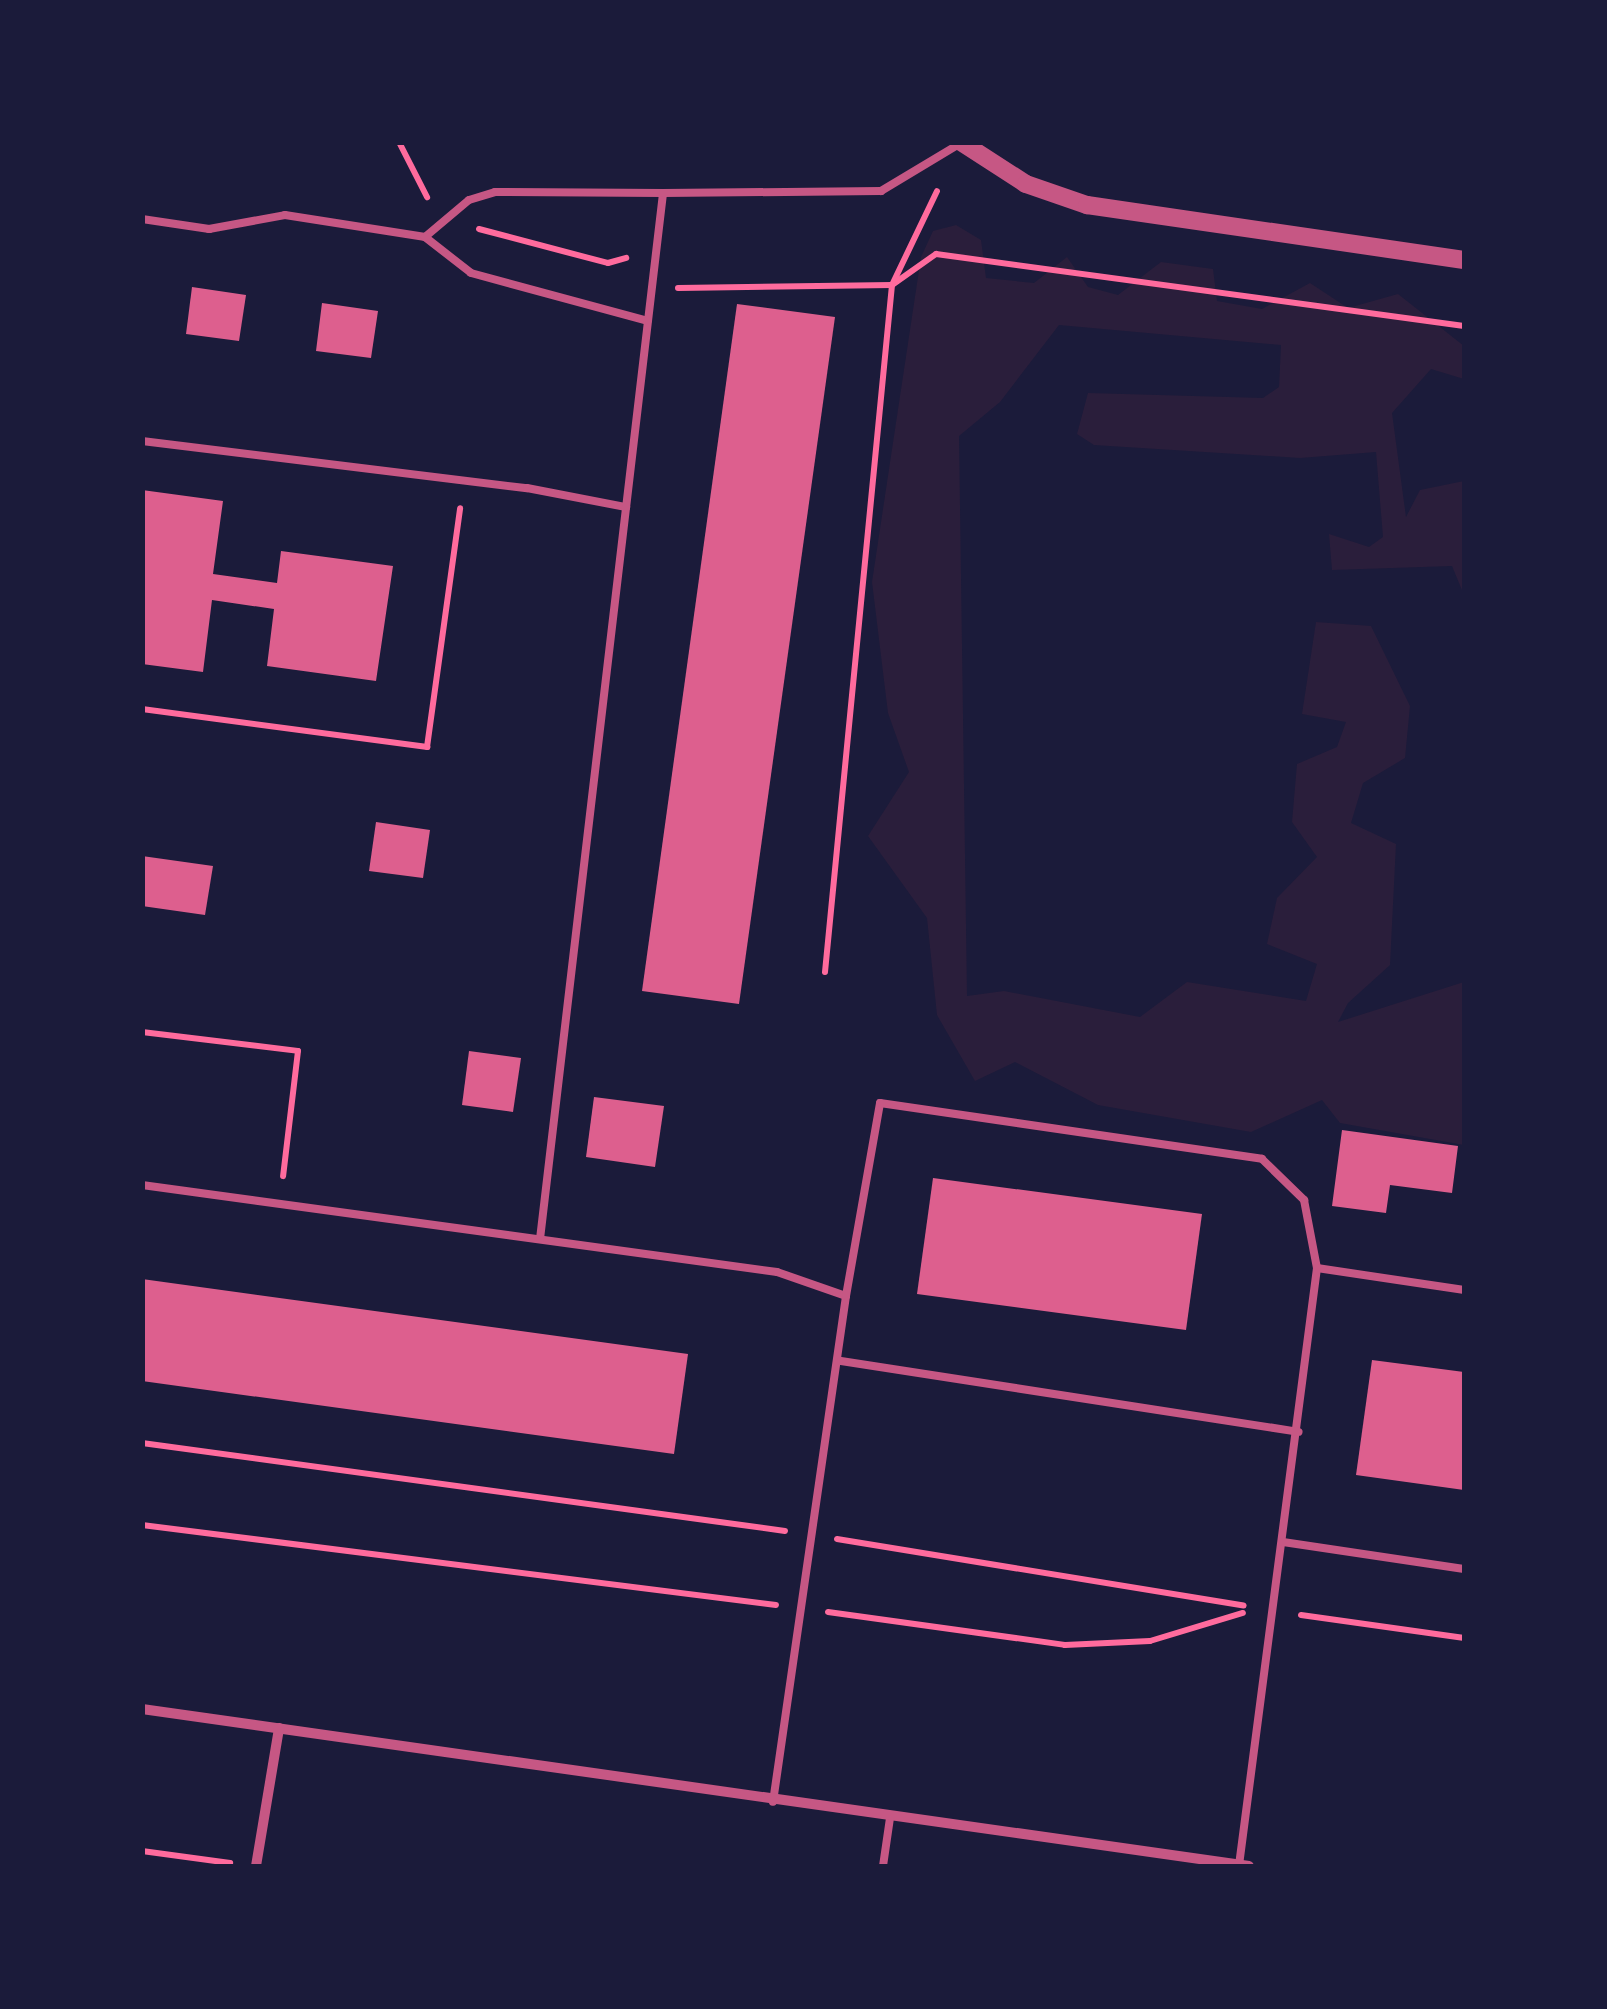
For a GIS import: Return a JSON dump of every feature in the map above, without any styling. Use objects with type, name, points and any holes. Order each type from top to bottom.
[{"type":"street","points":[[961,143],[1026,184],[1087,204],[1464,260]]},
{"type":"street","points":[[142,1709],[773,1802],[1249,1866]]},
{"type":"street","points":[[256,1866],[279,1728]]},
{"type":"lane","points":[[425,237],[469,200],[495,192],[881,191],[961,143]]},
{"type":"lane","points":[[540,1239],[663,193]]},
{"type":"lane","points":[[142,219],[209,228],[285,215],[425,237],[471,272],[648,321]]},
{"type":"lane","points":[[142,441],[464,480],[626,507]]},
{"type":"lane","points":[[773,1802],[841,1361],[846,1296],[880,1103],[1262,1158],[1304,1200],[1317,1268],[1299,1432],[1239,1865]]},
{"type":"lane","points":[[142,1185],[777,1272],[846,1296]]},
{"type":"lane","points":[[1317,1268],[1464,1290]]},
{"type":"lane","points":[[841,1361],[1299,1432]]},
{"type":"lane","points":[[1283,1542],[1464,1569]]},
{"type":"lane","points":[[883,1866],[890,1818]]},
{"type":"path","points":[[399,142],[416,180],[448,217],[608,263],[656,250]]},
{"type":"path","points":[[825,972],[892,285],[961,143]]},
{"type":"path","points":[[652,288],[892,285],[936,254],[1464,326]]},
{"type":"path","points":[[142,709],[427,747],[464,480]]},
{"type":"path","points":[[142,1032],[298,1051],[280,1202]]},
{"type":"path","points":[[142,1443],[814,1535],[1274,1611],[1464,1638]]},
{"type":"path","points":[[142,1524],[803,1608],[1065,1646],[1150,1641],[1223,1614],[1274,1611]]},
{"type":"path","points":[[142,1851],[235,1864]]},
{"type":"shaded area","points":[[956,225],[981,240],[986,278],[1034,283],[1067,257],[1088,287],[1118,295],[1161,262],[1213,269],[1217,301],[1262,309],[1310,283],[1348,308],[1398,294],[1464,346],[1464,379],[1431,369],[1392,413],[1406,517],[1420,490],[1464,481],[1464,595],[1452,566],[1332,570],[1329,534],[1369,547],[1383,537],[1376,452],[1300,458],[1094,445],[1077,434],[1088,393],[1263,398],[1279,387],[1281,345],[1059,325],[1000,402],[959,436],[967,996],[1004,991],[1140,1017],[1187,982],[1306,1001],[1317,964],[1267,944],[1277,898],[1317,857],[1292,822],[1297,764],[1337,747],[1346,722],[1302,714],[1316,622],[1371,626],[1410,706],[1405,758],[1363,783],[1351,823],[1396,844],[1390,965],[1348,1003],[1338,1022],[1464,982],[1464,1145],[1340,1123],[1322,1100],[1251,1132],[1098,1105],[1015,1062],[975,1081],[937,1015],[927,918],[868,836],[909,772],[888,713],[872,582],[921,257],[933,231]]},
{"type":"building","points":[[192,287],[246,295],[239,341],[186,334]]},
{"type":"building","points":[[322,303],[378,311],[371,358],[316,351]]},
{"type":"building","points":[[737,304],[835,317],[739,1004],[642,991]]},
{"type":"building","points":[[142,490],[223,501],[213,574],[277,583],[281,551],[393,566],[376,681],[267,666],[274,609],[212,600],[203,672],[142,664]]},
{"type":"building","points":[[376,822],[430,830],[423,878],[369,871]]},
{"type":"building","points":[[142,856],[213,866],[205,915],[142,906]]},
{"type":"building","points":[[469,1051],[521,1058],[513,1112],[462,1105]]},
{"type":"building","points":[[594,1097],[664,1106],[655,1167],[586,1157]]},
{"type":"building","points":[[1342,1130],[1458,1146],[1452,1193],[1390,1185],[1386,1213],[1332,1206]]},
{"type":"building","points":[[933,1178],[1202,1214],[1186,1330],[917,1294]]},
{"type":"building","points":[[142,1279],[688,1354],[674,1454],[142,1381]]},
{"type":"building","points":[[1372,1360],[1464,1372],[1464,1490],[1356,1475]]}]
